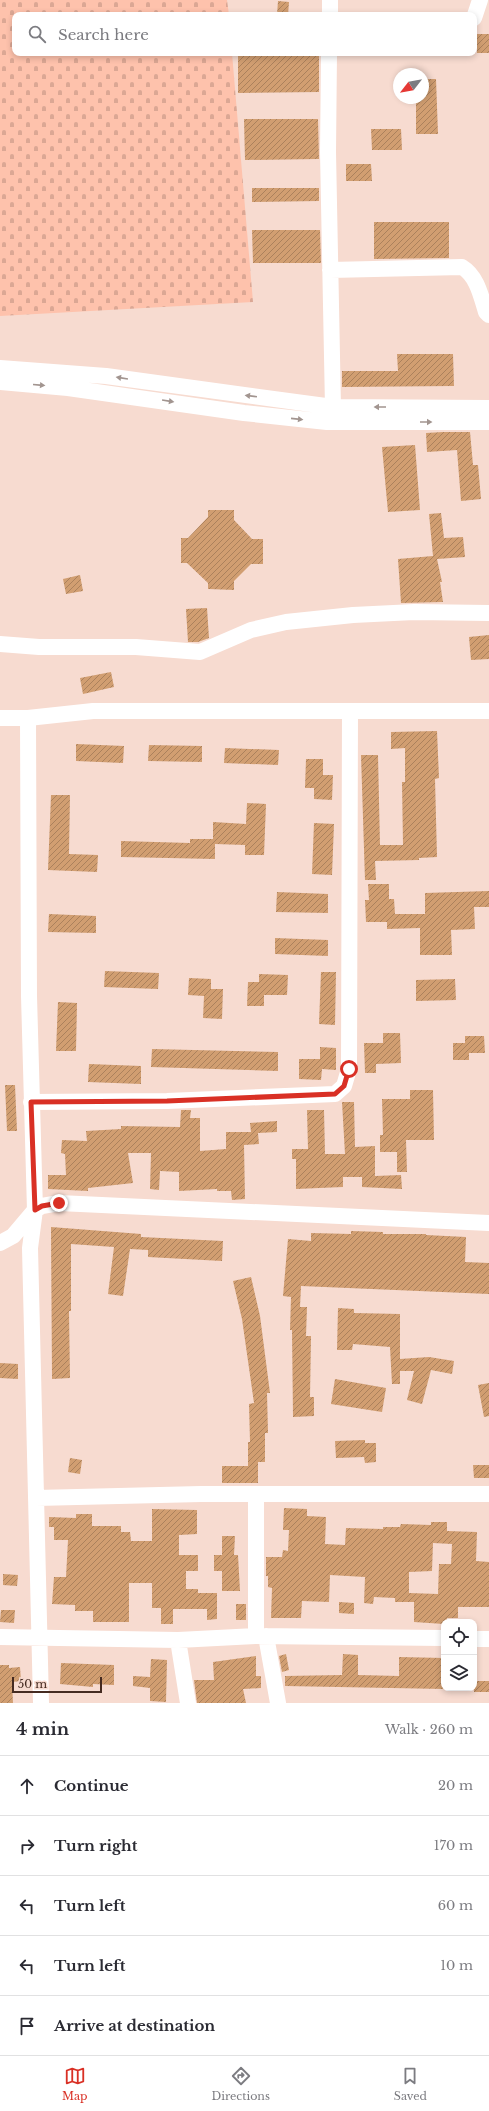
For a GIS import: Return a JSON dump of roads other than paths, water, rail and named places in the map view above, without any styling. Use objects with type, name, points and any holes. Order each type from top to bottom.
[{"type":"street","points":[[330,0],[330,12]]},
{"type":"street","points":[[476,12],[480,0]]},
{"type":"street","points":[[329,56],[328,152],[333,407]]},
{"type":"street","points":[[330,270],[462,266],[470,271],[475,280],[486,312],[489,314]]},
{"type":"street","points":[[0,368],[106,376],[333,407],[489,408]]},
{"type":"street","points":[[0,382],[68,388],[244,413],[327,422],[489,422]]},
{"type":"street","points":[[0,644],[40,647],[136,647],[200,652],[251,630],[286,622],[361,615],[489,613]]},
{"type":"street","points":[[0,718],[28,718],[93,711],[489,711]]},
{"type":"street","points":[[31,1102],[167,1101],[335,1094],[344,1086],[349,1069],[350,711]]},
{"type":"street","points":[[28,718],[31,1102],[35,1210],[30,1248],[41,1703]]},
{"type":"street","points":[[0,1243],[13,1236],[35,1210],[42,1206],[59,1203],[489,1223]]},
{"type":"street","points":[[36,1498],[201,1494],[489,1494]]},
{"type":"street","points":[[256,1495],[261,1636],[278,1703]]},
{"type":"street","points":[[0,1637],[178,1640],[261,1636],[441,1638]]},
{"type":"street","points":[[477,1639],[489,1639]]},
{"type":"street","points":[[178,1640],[188,1703]]}]
